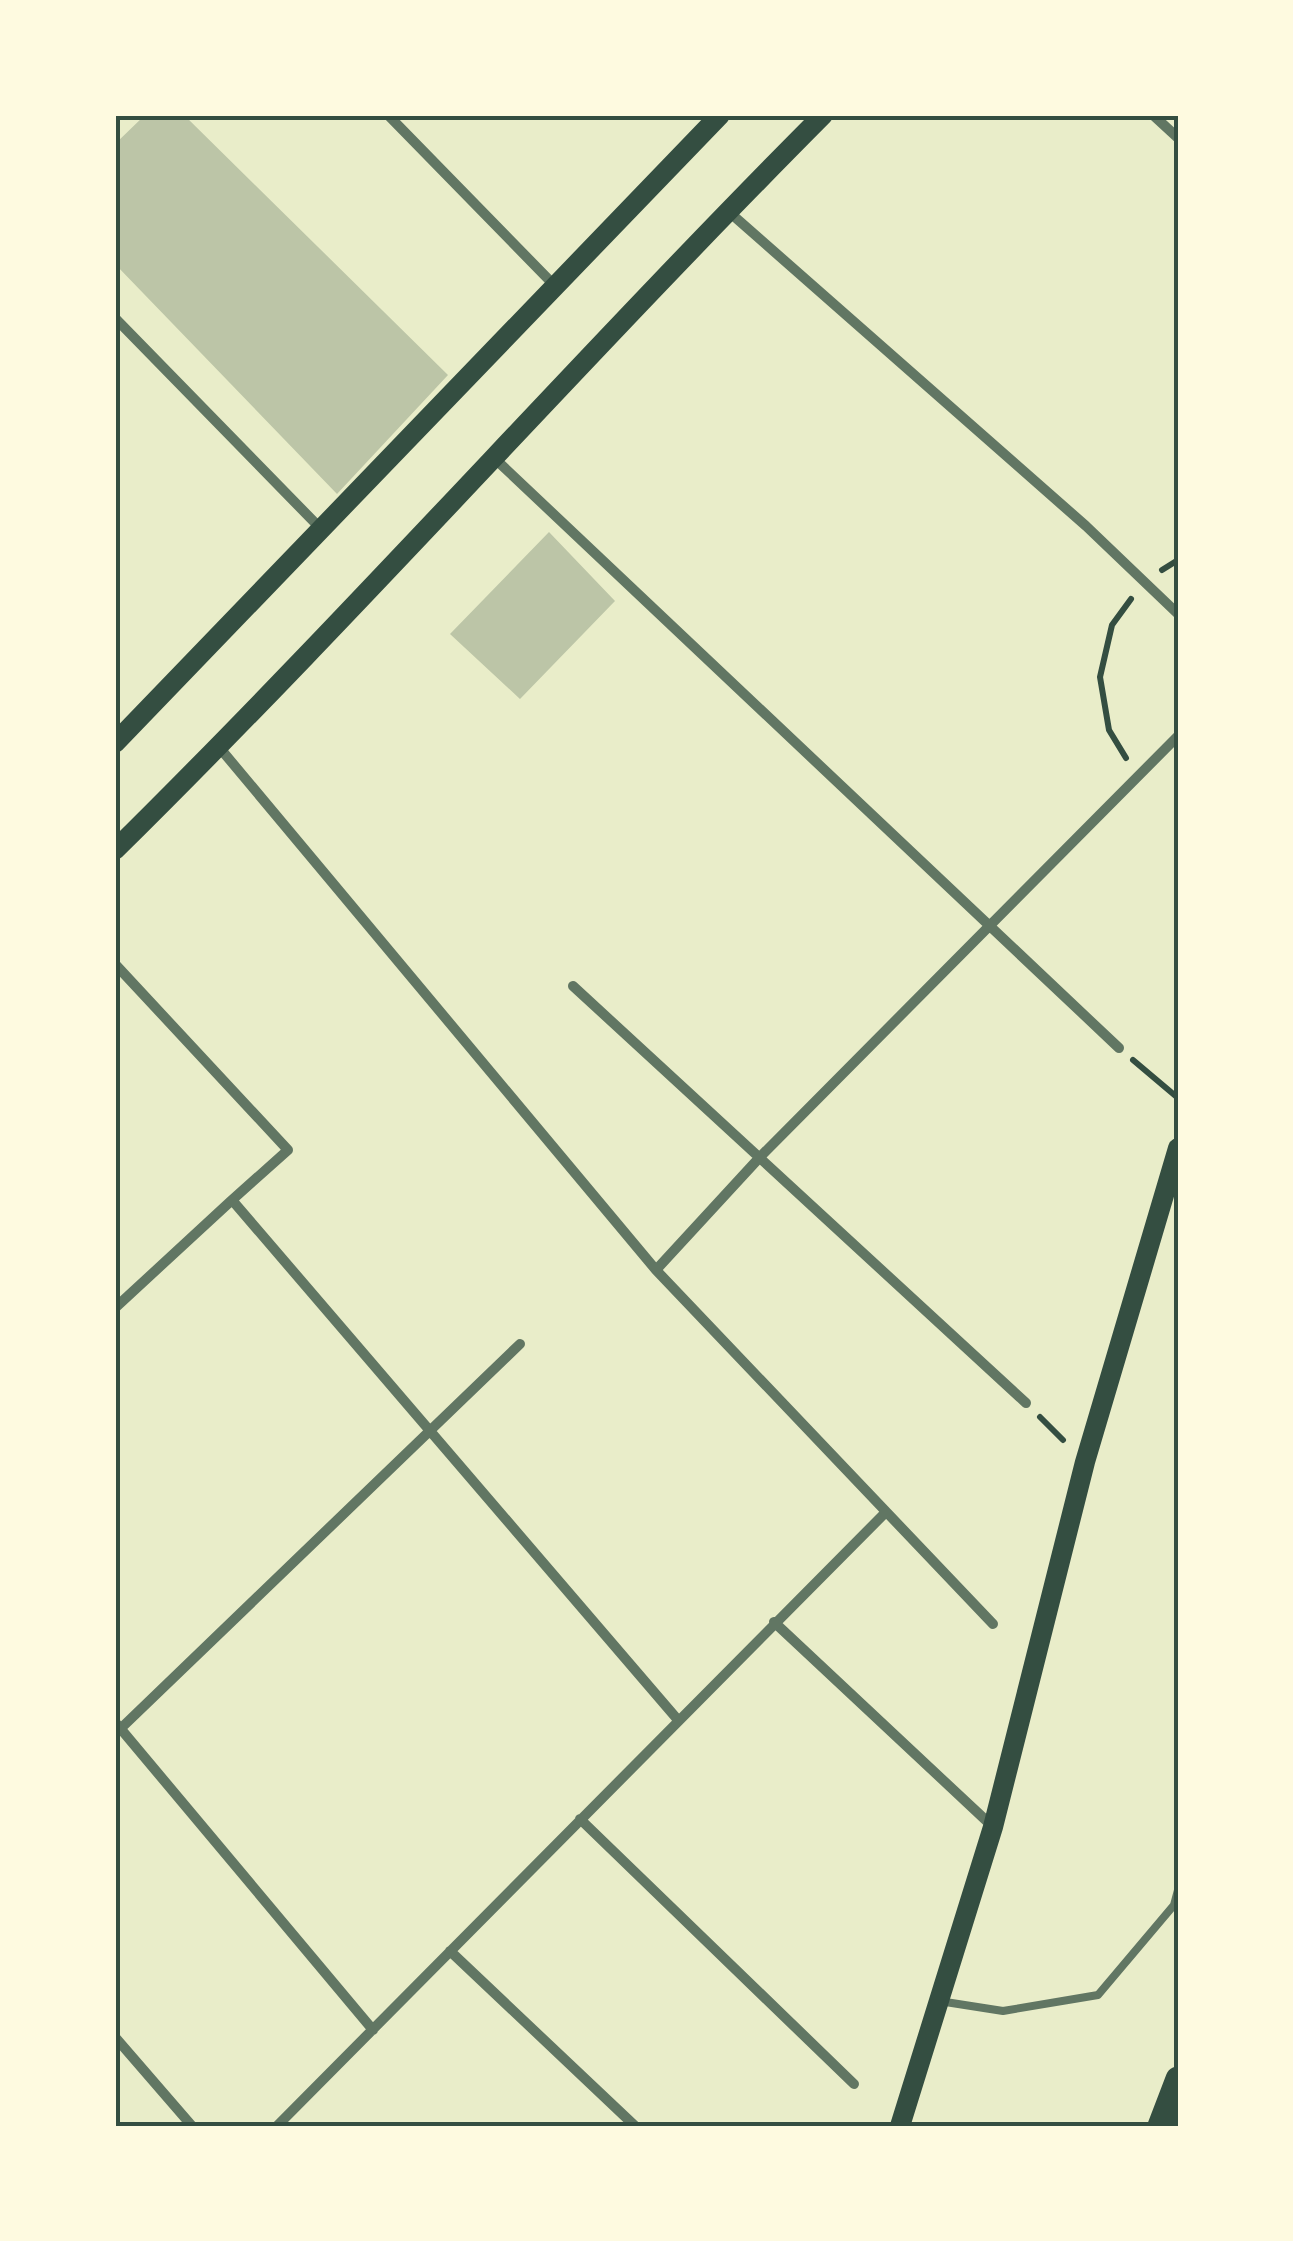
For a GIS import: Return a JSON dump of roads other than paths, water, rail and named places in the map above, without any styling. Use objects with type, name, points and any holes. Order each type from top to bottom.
[{"type":"main road","points":[[115,743],[720,115]]},
{"type":"main road","points":[[115,850],[823,115]]},
{"type":"main road","points":[[900,2126],[993,1827],[1085,1462],[1178,1148]]},
{"type":"main road","points":[[1160,2126],[1178,2080]]},
{"type":"street","points":[[388,115],[557,287]]},
{"type":"street","points":[[1153,115],[1178,138]]},
{"type":"street","points":[[728,211],[1086,526],[1178,614]]},
{"type":"street","points":[[115,318],[322,531]]},
{"type":"street","points":[[492,456],[1120,1048]]},
{"type":"street","points":[[656,1270],[760,1158],[1178,736]]},
{"type":"street","points":[[218,747],[656,1270],[993,1624]]},
{"type":"street","points":[[115,964],[288,1150],[115,1308]]},
{"type":"street","points":[[573,986],[1026,1403]]},
{"type":"street","points":[[232,1200],[678,1720]]},
{"type":"street","points":[[373,2030],[117,1728],[520,1344]]},
{"type":"street","points":[[277,2126],[885,1513]]},
{"type":"street","points":[[774,1622],[993,1827]]},
{"type":"street","points":[[580,1819],[854,2084]]},
{"type":"street","points":[[450,1951],[635,2126]]},
{"type":"street","points":[[115,2036],[192,2126]]},
{"type":"lane","points":[[940,2001],[1003,2011],[1098,1995],[1174,1905],[1178,1890]]}]
